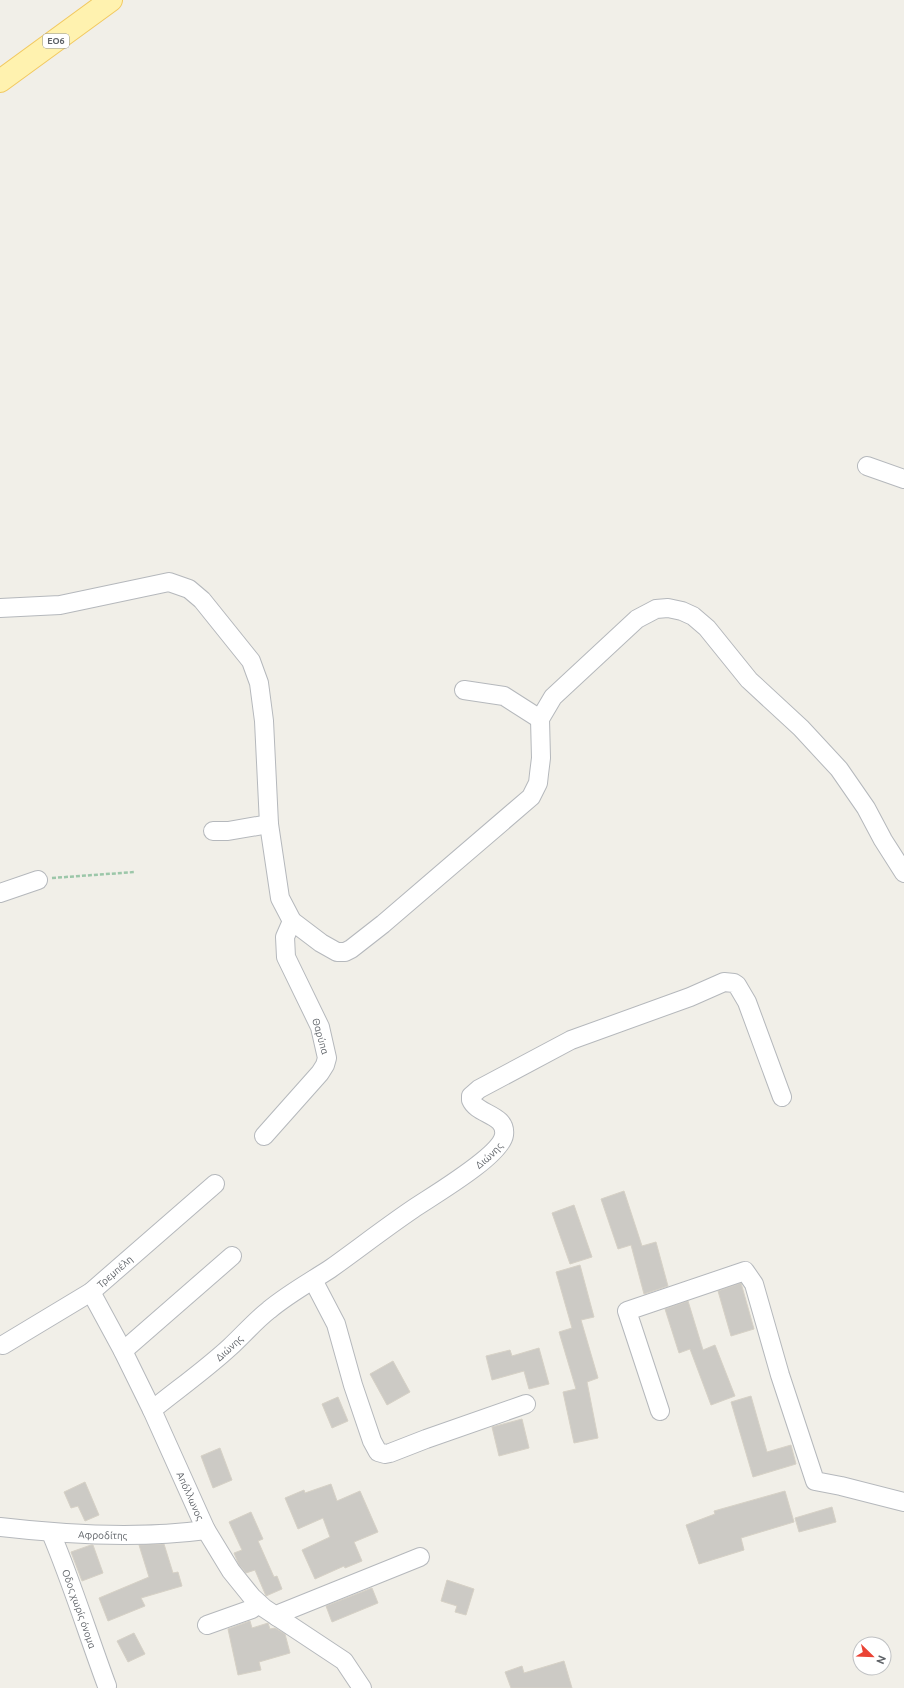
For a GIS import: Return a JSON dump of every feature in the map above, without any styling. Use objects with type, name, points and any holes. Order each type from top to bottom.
[{"type":"main road","name":"ΕΟ6","points":[[0,81],[111,0]]},
{"type":"street","points":[[867,466],[904,479]]},
{"type":"street","points":[[0,608],[60,605],[169,582],[189,589],[202,600],[251,661],[259,683],[264,721],[269,824],[280,898],[292,921],[321,943],[339,953],[351,949],[383,924],[531,797],[538,782],[541,758],[540,719],[553,697],[637,619],[656,609],[668,608],[682,611],[693,616],[707,628],[749,680],[801,728],[839,769],[866,808],[883,840],[904,873]]},
{"type":"street","points":[[464,690],[504,696],[513,700],[540,719]]},
{"type":"street","points":[[213,831],[228,831],[269,824]]},
{"type":"street","points":[[0,893],[38,880]]},
{"type":"street","name":"Θαρύπα","points":[[264,1136],[320,1073],[327,1058],[317,1018],[286,957],[285,937],[292,921]]},
{"type":"street","name":"Διώνης","points":[[152,1410],[229,1348],[269,1310],[452,1183],[492,1153],[501,1142],[504,1134],[503,1128],[495,1118],[476,1107],[471,1100],[472,1096],[479,1089],[571,1040],[669,1005],[724,982],[734,983],[740,988],[747,1002],[782,1097]]},
{"type":"street","name":"Τρεμπέλη","points":[[3,1344],[91,1292],[215,1184]]},
{"type":"street","points":[[123,1351],[232,1256]]},
{"type":"street","points":[[660,1411],[627,1312],[745,1270],[754,1284],[780,1375],[815,1481],[904,1502]]},
{"type":"street","points":[[313,1280],[336,1324],[353,1385],[372,1440],[378,1452],[385,1454],[390,1453],[526,1404]]},
{"type":"street","name":"Απόλλωνος","points":[[91,1292],[123,1351],[152,1410],[206,1530],[231,1571],[258,1603],[341,1658],[352,1671],[362,1688]]},
{"type":"street","name":"Αφροδίτης","points":[[0,1527],[51,1533],[165,1534],[206,1530]]},
{"type":"street","name":"Οδος χωρίς όνομα","points":[[51,1533],[66,1569],[107,1686]]},
{"type":"street","points":[[277,1617],[281,1613],[420,1557]]},
{"type":"street","points":[[207,1625],[252,1609],[258,1603]]},
{"type":"path","points":[[38,880],[135,872]]},
{"type":"building","points":[[624,1191],[642,1246],[656,1242],[668,1286],[644,1294],[631,1245],[618,1249],[601,1199]]},
{"type":"building","points":[[574,1205],[592,1257],[570,1264],[552,1213]]},
{"type":"building","points":[[580,1265],[594,1317],[581,1320],[598,1378],[587,1382],[598,1438],[574,1443],[563,1392],[576,1389],[559,1332],[572,1328],[556,1272]]},
{"type":"building","points":[[741,1283],[754,1329],[731,1336],[718,1291]]},
{"type":"building","points":[[688,1301],[703,1350],[715,1345],[735,1396],[711,1405],[690,1349],[679,1353],[665,1309]]},
{"type":"building","points":[[539,1348],[549,1384],[529,1389],[524,1371],[492,1380],[486,1356],[510,1350],[512,1356]]},
{"type":"building","points":[[393,1361],[410,1392],[387,1405],[370,1374]]},
{"type":"building","points":[[751,1396],[767,1452],[791,1445],[796,1464],[753,1477],[731,1402]]},
{"type":"building","points":[[338,1397],[348,1421],[332,1428],[322,1404]]},
{"type":"building","points":[[522,1419],[529,1448],[499,1456],[492,1427]]},
{"type":"building","points":[[220,1448],[232,1480],[213,1488],[201,1456]]},
{"type":"building","points":[[85,1482],[99,1515],[85,1521],[78,1506],[71,1508],[64,1492]]},
{"type":"building","points":[[331,1484],[337,1501],[360,1491],[378,1532],[354,1542],[362,1561],[345,1568],[344,1566],[315,1579],[302,1550],[330,1537],[323,1518],[298,1529],[285,1498],[304,1490],[305,1493]]},
{"type":"building","points":[[785,1491],[794,1522],[741,1538],[744,1550],[699,1564],[686,1525],[715,1514],[714,1511]]},
{"type":"building","points":[[832,1507],[836,1522],[799,1532],[795,1518]]},
{"type":"building","points":[[251,1512],[263,1539],[258,1541],[274,1577],[277,1576],[282,1589],[266,1596],[255,1570],[246,1573],[239,1565],[234,1553],[242,1550],[229,1522]]},
{"type":"building","points":[[164,1544],[173,1573],[178,1572],[182,1586],[141,1598],[145,1606],[108,1621],[99,1598],[149,1577],[139,1545]]},
{"type":"building","points":[[93,1545],[103,1573],[82,1581],[71,1552]]},
{"type":"building","points":[[447,1580],[474,1589],[466,1615],[455,1612],[457,1606],[441,1601]]},
{"type":"building","points":[[372,1588],[378,1603],[332,1622],[326,1606]]},
{"type":"building","points":[[250,1621],[252,1628],[268,1623],[270,1629],[275,1628],[285,1634],[290,1653],[259,1662],[261,1670],[238,1675],[228,1629]]},
{"type":"building","points":[[134,1633],[145,1654],[128,1662],[117,1641]]},
{"type":"building","points":[[564,1661],[572,1688],[511,1688],[505,1672],[522,1666],[524,1673]]}]
